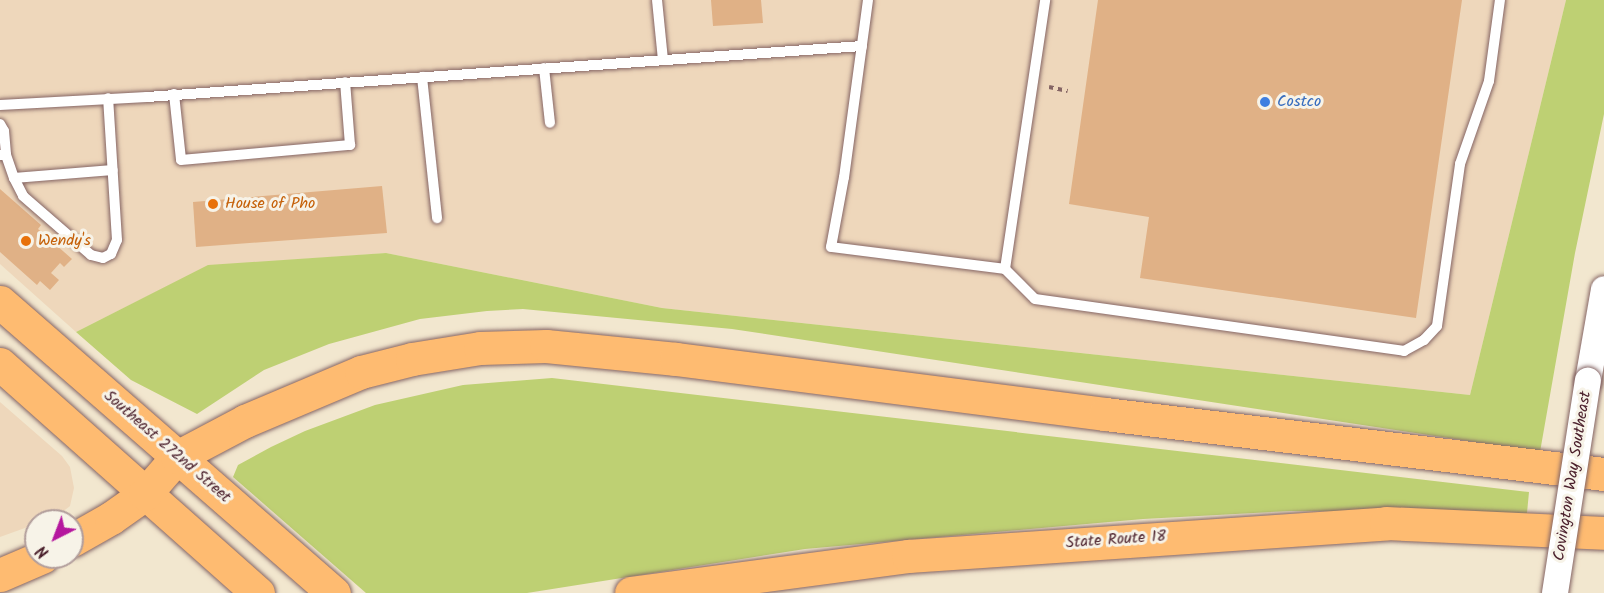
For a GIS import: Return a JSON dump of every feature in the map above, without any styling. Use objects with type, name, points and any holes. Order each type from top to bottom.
[{"type":"main road","name":"Southeast 272nd Street","points":[[0,302],[334,593]]},
{"type":"main road","points":[[84,533],[145,494],[177,457],[245,421],[361,372],[412,359],[480,348],[546,346],[676,359],[1105,414],[1604,474]]},
{"type":"main road","points":[[0,364],[258,593]]},
{"type":"main road","name":"State Route 18","points":[[631,593],[908,556],[1386,523],[1604,533]]},
{"type":"main road","points":[[0,575],[24,565]]},
{"type":"street","name":"Covington Way Southeast","points":[[1555,593],[1604,289]]},
{"type":"lane","points":[[657,0],[663,60]]},
{"type":"lane","points":[[868,0],[844,177],[831,247],[1005,269],[1035,299],[1404,351],[1424,340],[1437,326],[1460,164],[1489,81],[1500,0]]},
{"type":"lane","points":[[1005,269],[1045,0]]},
{"type":"lane","points":[[0,105],[862,46]]},
{"type":"lane","points":[[544,68],[550,123]]},
{"type":"lane","points":[[422,77],[437,218]]},
{"type":"lane","points":[[174,94],[181,160],[350,145],[345,82]]},
{"type":"lane","points":[[0,124],[4,131],[3,155],[23,196],[91,255],[103,258],[111,254],[117,240],[108,98]]},
{"type":"lane","points":[[14,178],[113,170]]},
{"type":"path","points":[[1048,87],[1068,91]]},
{"type":"shaded area","points":[[0,0],[1566,0],[1470,395],[662,308],[386,253],[208,266],[76,332],[0,264]]},
{"type":"shaded area","points":[[0,402],[62,456],[70,467],[74,488],[70,506],[66,509],[24,509],[24,528],[0,537]]},
{"type":"green space","points":[[1566,0],[1604,0],[1604,114],[1575,253],[1540,452],[732,329],[523,309],[420,319],[329,344],[264,370],[197,414],[131,380],[76,332],[208,265],[386,253],[662,308],[1470,395]]},
{"type":"green space","points":[[552,378],[1529,492],[1527,513],[1290,511],[1143,519],[805,549],[527,593],[366,593],[233,477],[238,465],[271,447],[305,431],[375,405],[463,385]]},
{"type":"building","points":[[711,0],[761,0],[763,23],[713,26]]},
{"type":"building","name":"Costco","points":[[1098,0],[1462,0],[1416,318],[1140,278],[1149,217],[1069,204]]},
{"type":"building","points":[[382,186],[387,233],[196,247],[193,202]]},
{"type":"building","name":"Wendy's","points":[[0,189],[41,225],[38,229],[72,259],[64,267],[60,263],[51,273],[59,280],[50,290],[40,281],[37,285],[0,252]]},
{"type":"place","name":"Costco","points":[[1265,102]]},
{"type":"place","name":"House of Pho","points":[[213,204]]},
{"type":"place","name":"Wendy's","points":[[26,241]]}]
